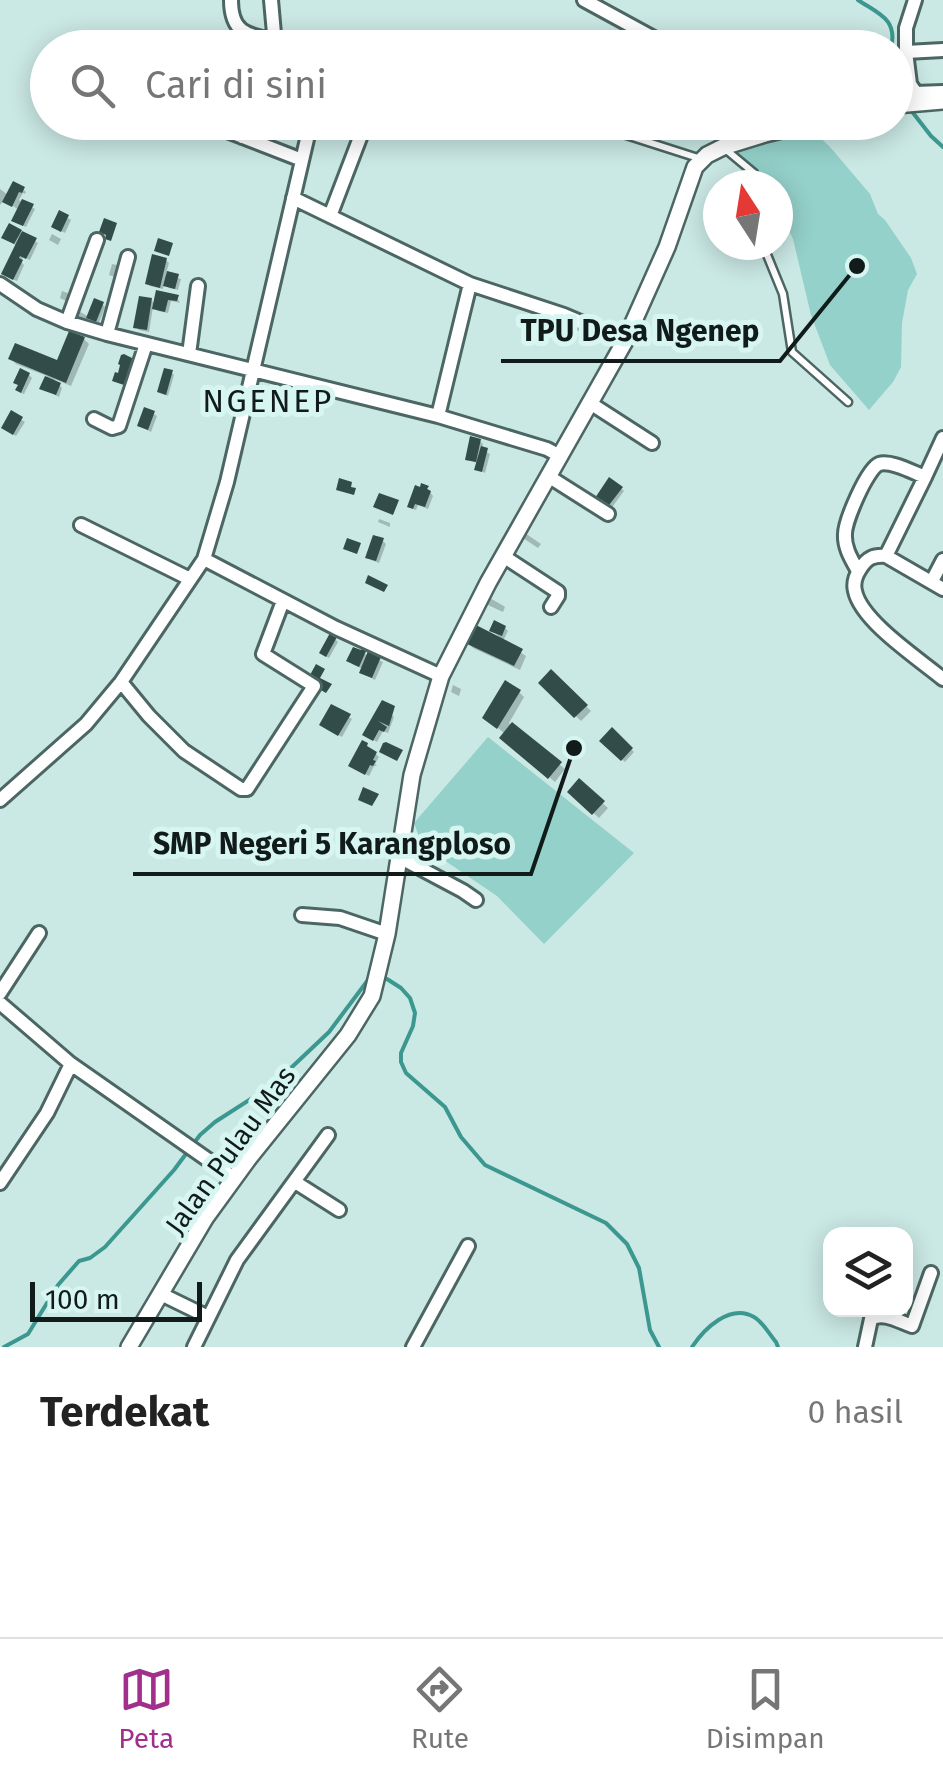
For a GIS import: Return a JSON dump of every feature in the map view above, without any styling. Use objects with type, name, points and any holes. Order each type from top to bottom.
[{"type":"street","points":[[232,0],[234,20],[242,30]]},
{"type":"street","points":[[272,0],[274,30]]},
{"type":"street","points":[[584,0],[639,30]]},
{"type":"street","points":[[906,30],[915,0]]},
{"type":"street","points":[[913,52],[943,50]]},
{"type":"street","points":[[913,100],[943,92]]},
{"type":"street","points":[[913,101],[943,101]]},
{"type":"street","points":[[250,140],[302,160]]},
{"type":"street","points":[[0,800],[82,728],[121,682],[204,559],[226,482],[307,140]]},
{"type":"street","points":[[330,216],[359,140]]},
{"type":"street","points":[[702,160],[738,140]]},
{"type":"street","name":"Jalan Pulau Mas","points":[[129,1347],[206,1217],[348,1036],[364,1010],[382,963],[412,775],[441,676],[503,556],[624,341],[668,246],[691,174],[702,160]]},
{"type":"street","points":[[293,198],[470,284],[564,315],[624,341]]},
{"type":"street","points":[[67,322],[97,240]]},
{"type":"street","points":[[107,334],[128,257]]},
{"type":"street","points":[[438,416],[470,284]]},
{"type":"street","points":[[189,354],[198,286]]},
{"type":"street","points":[[2,291],[67,322],[107,334],[438,416],[560,456]]},
{"type":"street","points":[[94,419],[112,428],[119,426],[146,344]]},
{"type":"street","points":[[590,403],[652,443]]},
{"type":"street","points":[[886,556],[943,438]]},
{"type":"street","points":[[858,571],[847,547],[845,531],[872,470],[889,464],[924,477]]},
{"type":"street","points":[[548,476],[608,514]]},
{"type":"street","points":[[81,525],[190,579]]},
{"type":"street","points":[[847,547],[858,549],[869,558]]},
{"type":"street","points":[[503,556],[558,592],[551,607]]},
{"type":"street","points":[[943,560],[938,585],[886,556],[869,558],[858,571],[855,591],[875,624],[943,679]]},
{"type":"street","points":[[204,559],[441,676]]},
{"type":"street","points":[[121,682],[184,751],[241,789],[247,789],[314,686],[263,654],[283,601]]},
{"type":"street","points":[[399,857],[476,900]]},
{"type":"street","points":[[302,915],[340,918],[387,934]]},
{"type":"street","points":[[0,992],[39,934]]},
{"type":"street","points":[[0,1003],[70,1064],[234,1178]]},
{"type":"street","points":[[0,1182],[47,1113],[70,1064]]},
{"type":"street","points":[[194,1347],[237,1260],[328,1136]]},
{"type":"street","points":[[295,1182],[339,1210]]},
{"type":"street","points":[[414,1347],[468,1246]]},
{"type":"street","points":[[864,1347],[871,1319],[876,1316],[912,1326],[931,1273]]},
{"type":"street","points":[[161,1294],[208,1318]]},
{"type":"lane","points":[[641,140],[702,160]]},
{"type":"lane","points":[[723,147],[750,170]]},
{"type":"lane","points":[[769,260],[783,294],[792,352],[848,402]]},
{"type":"shaded area","points":[[771,140],[823,140],[870,194],[878,214],[911,258],[917,274],[908,290],[902,323],[901,367],[869,410],[830,365],[811,315],[793,239],[793,170],[757,170],[734,153]]},
{"type":"shaded area","points":[[488,737],[634,853],[544,944],[497,896],[422,845],[414,823]]},
{"type":"building","points":[[13,181],[25,187],[12,207],[2,202]]},
{"type":"building","points":[[22,199],[34,204],[23,226],[11,221]]},
{"type":"building","points":[[59,210],[69,215],[61,232],[51,227]]},
{"type":"building","points":[[104,218],[117,223],[111,241],[99,232]]},
{"type":"building","points":[[9,223],[22,230],[14,244],[1,238]]},
{"type":"building","points":[[22,231],[37,238],[26,259],[20,256],[23,260],[13,280],[1,274]]},
{"type":"building","points":[[158,238],[173,243],[169,256],[154,251]]},
{"type":"building","points":[[152,254],[167,258],[160,288],[145,284]]},
{"type":"building","points":[[167,271],[179,274],[175,289],[163,286]]},
{"type":"building","points":[[156,290],[179,295],[177,301],[168,300],[165,312],[152,309]]},
{"type":"building","points":[[139,296],[152,298],[147,330],[133,328]]},
{"type":"building","points":[[94,298],[104,302],[96,322],[86,318]]},
{"type":"building","points":[[69,331],[85,337],[66,383],[8,359],[15,343],[57,360]]},
{"type":"building","points":[[124,354],[136,360],[127,386],[112,381]]},
{"type":"building","points":[[20,368],[30,373],[21,393],[13,383]]},
{"type":"building","points":[[164,368],[173,370],[166,395],[157,392]]},
{"type":"building","points":[[45,376],[61,383],[56,395],[39,389]]},
{"type":"building","points":[[144,407],[155,411],[148,430],[137,426]]},
{"type":"building","points":[[11,410],[23,417],[13,435],[1,428]]},
{"type":"building","points":[[470,436],[481,439],[476,462],[465,460]]},
{"type":"building","points":[[481,446],[488,448],[482,472],[474,470]]},
{"type":"building","points":[[609,477],[623,487],[606,509],[593,501]]},
{"type":"building","points":[[339,478],[352,482],[351,487],[356,488],[354,495],[336,490]]},
{"type":"building","points":[[421,483],[431,491],[425,507],[407,507],[415,485],[420,487]]},
{"type":"building","points":[[379,493],[399,500],[393,515],[373,507]]},
{"type":"building","points":[[373,535],[384,538],[376,561],[365,558]]},
{"type":"building","points":[[347,538],[361,543],[357,554],[343,549]]},
{"type":"building","points":[[368,575],[388,585],[384,592],[365,583]]},
{"type":"building","points":[[494,620],[506,626],[502,636],[489,631]]},
{"type":"building","points":[[474,624],[523,649],[514,666],[465,643]]},
{"type":"building","points":[[330,633],[337,637],[326,657],[319,653]]},
{"type":"building","points":[[353,647],[367,649],[359,667],[346,661]]},
{"type":"building","points":[[368,651],[381,657],[372,678],[359,673]]},
{"type":"building","points":[[316,664],[325,669],[320,678],[332,684],[326,693],[314,686],[318,679],[310,675]]},
{"type":"building","points":[[551,669],[588,705],[574,718],[538,683]]},
{"type":"building","points":[[505,680],[521,690],[497,729],[482,718]]},
{"type":"building","points":[[382,700],[395,706],[389,726],[378,721],[387,727],[384,732],[379,730],[373,741],[362,735]]},
{"type":"building","points":[[331,704],[351,714],[338,736],[319,725]]},
{"type":"building","points":[[512,722],[562,762],[548,779],[499,738]]},
{"type":"building","points":[[612,727],[633,748],[621,761],[599,741]]},
{"type":"building","points":[[362,740],[377,752],[373,760],[376,761],[365,775],[348,766]]},
{"type":"building","points":[[386,742],[403,750],[397,761],[379,752]]},
{"type":"building","points":[[579,778],[605,801],[592,815],[567,792]]},
{"type":"building","points":[[363,787],[379,794],[372,806],[358,800]]},
{"type":"waterway","points":[[858,0],[880,14],[892,30]]},
{"type":"waterway","points":[[913,113],[943,147]]},
{"type":"waterway","points":[[383,979],[401,988],[415,1013],[401,1053],[406,1073],[445,1107],[461,1137],[485,1165],[606,1223],[627,1244],[639,1268],[650,1330],[659,1347]]},
{"type":"waterway","points":[[4,1347],[28,1334],[58,1285],[79,1261],[105,1247],[200,1135],[274,1084],[329,1032],[368,980]]},
{"type":"waterway","points":[[692,1347],[711,1326],[736,1313],[757,1319],[778,1347]]},
{"type":"place","name":"TPU Desa Ngenep","points":[[857,266]]},
{"type":"place","name":"SMP Negeri 5 Karangploso","points":[[574,748]]},
{"type":"district","name":"NGENEP","points":[[268,401]]}]
